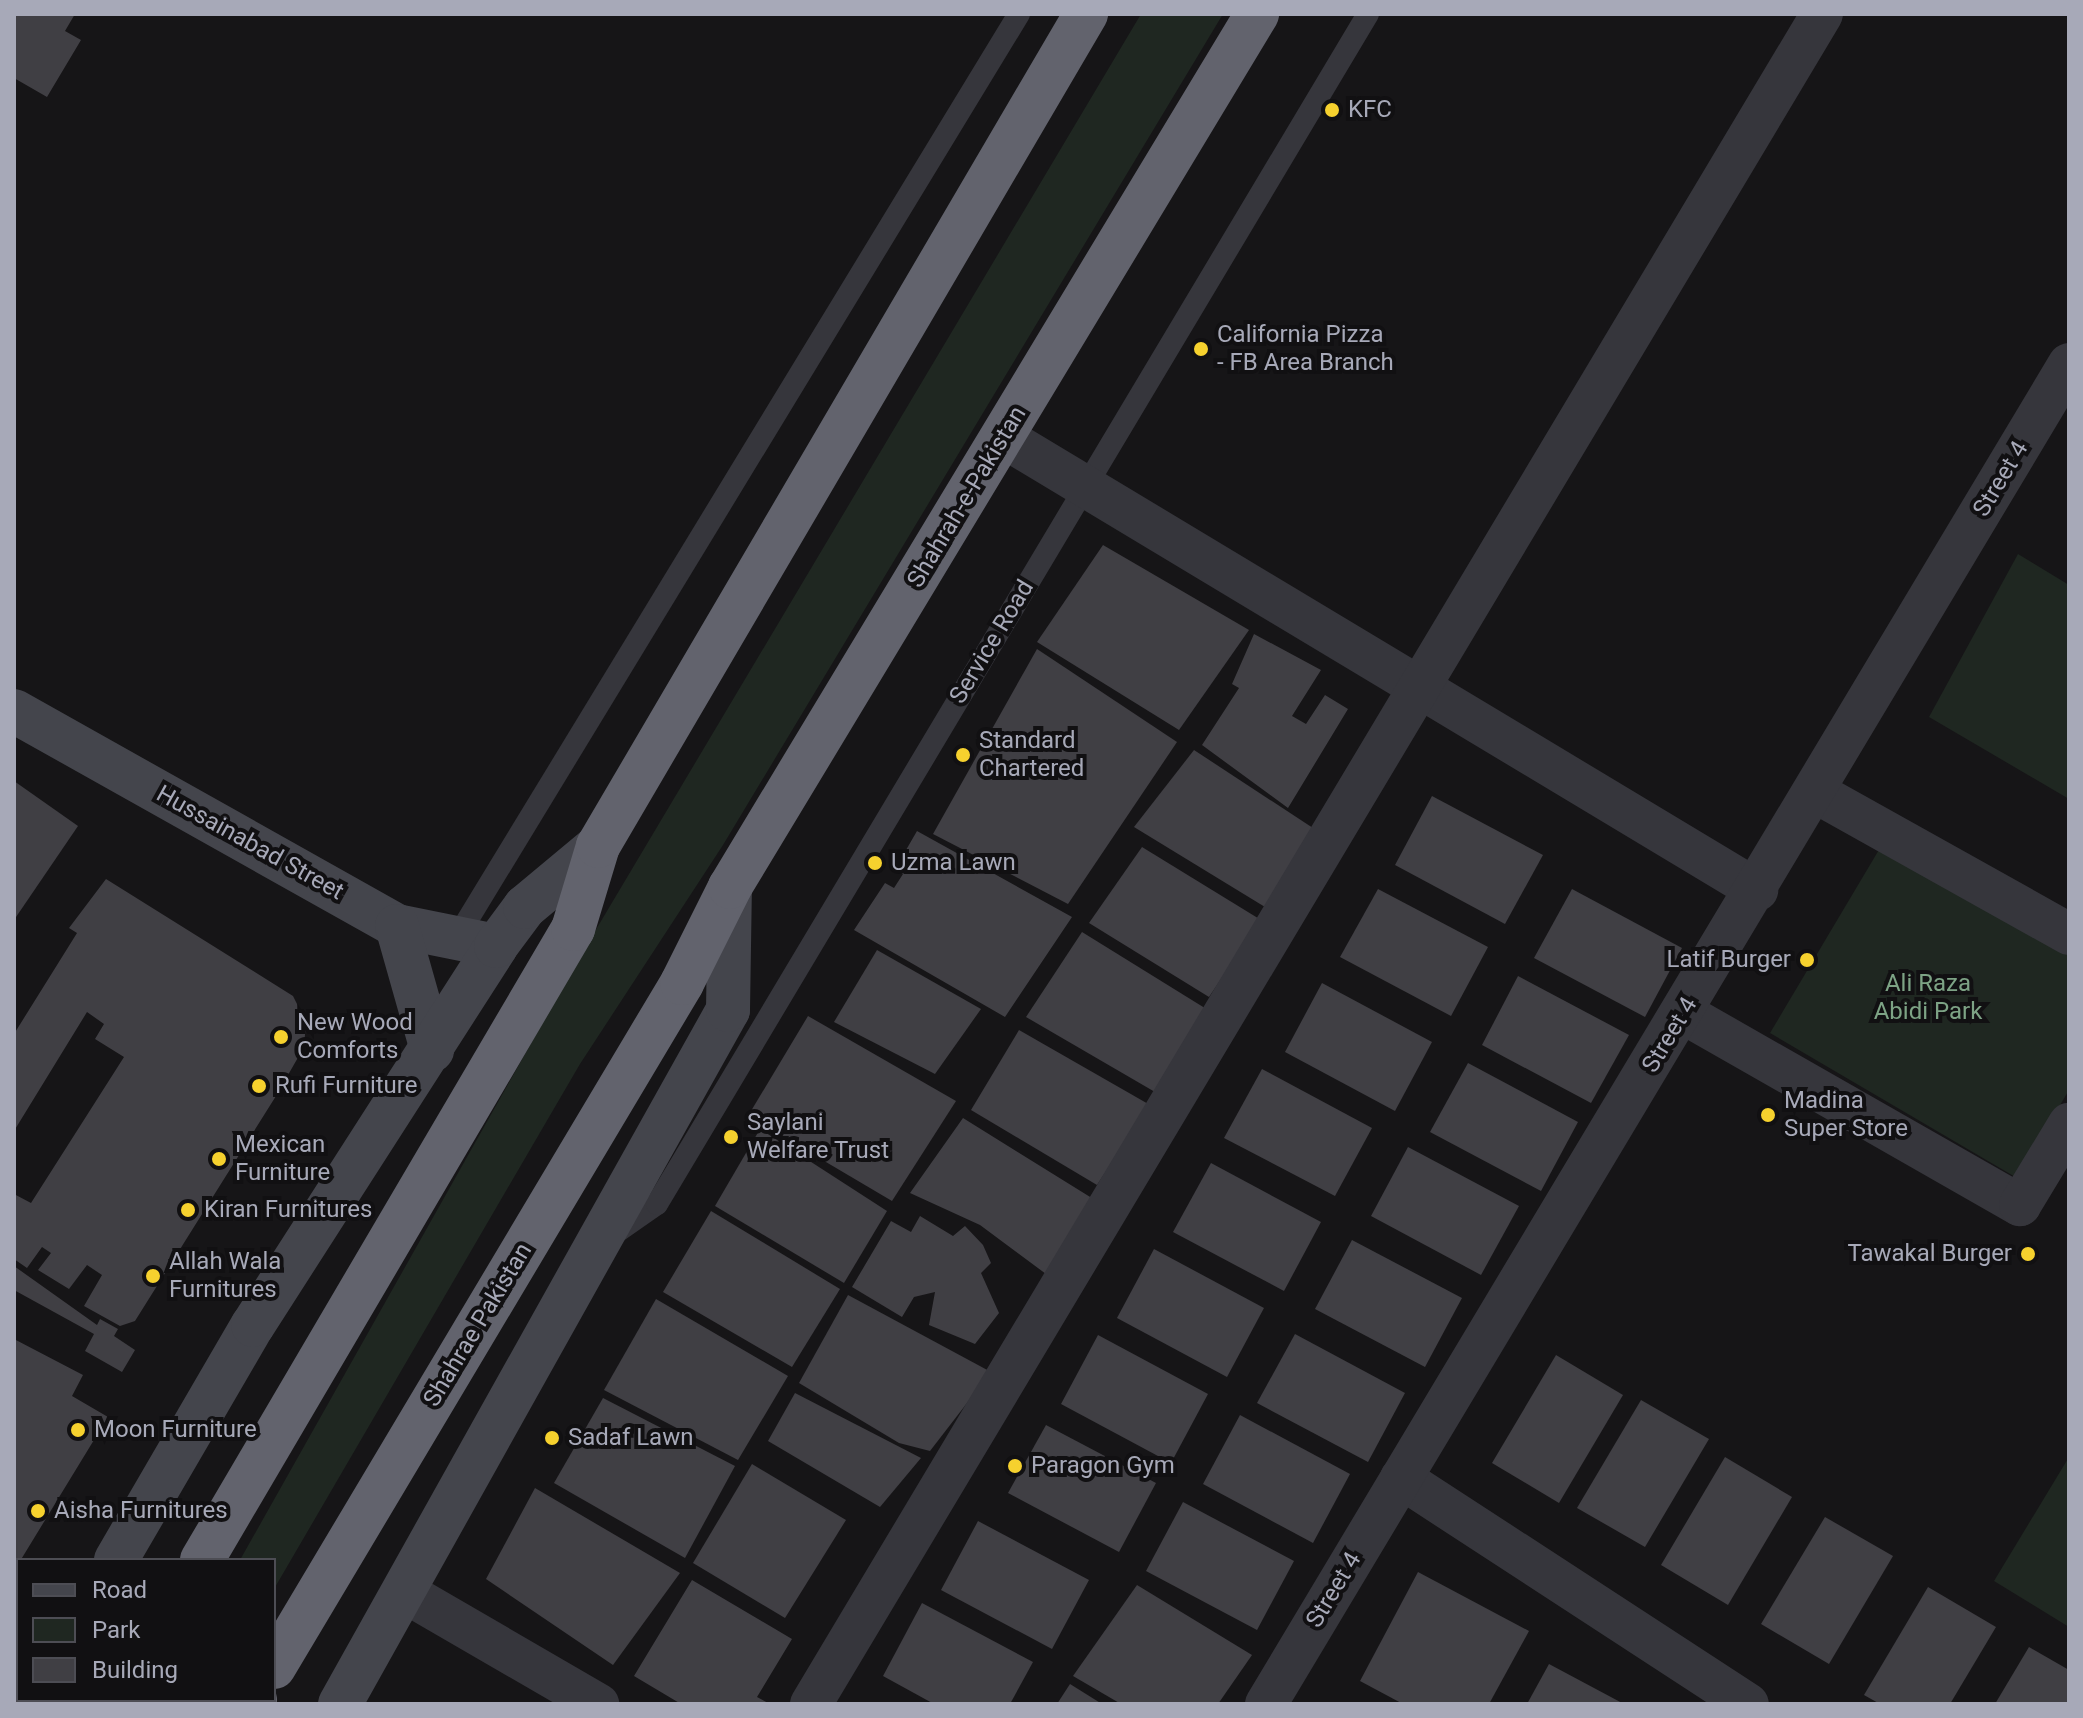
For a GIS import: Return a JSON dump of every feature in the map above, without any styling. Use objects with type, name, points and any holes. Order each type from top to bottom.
[{"type":"highway","points":[[203,1558],[573,929],[598,846],[1086,14]]},
{"type":"highway","name":"Shahrah-e-Pakistan","points":[[682,983],[730,887],[1257,14]]},
{"type":"highway","name":"Shahrae Pakistan","points":[[276,1664],[682,983]]},
{"type":"main road","name":"Hussainabad Street","points":[[14,711],[397,926],[478,940]]},
{"type":"main road","points":[[117,1558],[253,1325],[432,1050],[478,940],[525,907],[598,846]]},
{"type":"main road","points":[[340,1704],[408,1594],[593,1249],[728,1010],[730,887]]},
{"type":"main road","points":[[397,926],[432,1050]]},
{"type":"street","points":[[811,1704],[1425,686],[1822,14]]},
{"type":"street","name":"Street 4","points":[[1266,1704],[1757,890],[2069,364]]},
{"type":"street","points":[[1003,437],[1425,686],[1757,890]]},
{"type":"street","points":[[1815,792],[2069,934]]},
{"type":"street","points":[[1683,1013],[2020,1205],[2069,1124]]},
{"type":"street","points":[[1401,1478],[1735,1701]]},
{"type":"street","points":[[408,1594],[598,1704]]},
{"type":"lane","points":[[478,940],[1019,14]]},
{"type":"lane","name":"Service Road","points":[[593,1249],[657,1204],[1368,14]]},
{"type":"green space","points":[[1141,14],[1223,14],[723,845],[580,1064],[276,1586],[276,1558],[241,1558],[582,953]]},
{"type":"green space","points":[[2018,554],[2069,585],[2069,799],[1929,717]]},
{"type":"green space","name":"Ali Raza Abidi Park","points":[[1883,843],[2069,952],[2069,1090],[2017,1178],[1770,1033]]},
{"type":"green space","points":[[2069,1457],[2069,1627],[1994,1581]]},
{"type":"building","points":[[14,14],[75,14],[65,31],[81,40],[47,97],[14,78]]},
{"type":"building","points":[[1103,545],[1249,630],[1179,730],[1037,642]]},
{"type":"building","points":[[1254,634],[1321,670],[1292,716],[1306,724],[1325,695],[1348,709],[1288,808],[1202,745],[1239,688],[1232,684]]},
{"type":"building","points":[[1037,649],[1177,742],[1068,904],[933,834]]},
{"type":"building","points":[[1194,750],[1316,830],[1265,907],[1134,827]]},
{"type":"building","points":[[14,781],[78,826],[14,920]]},
{"type":"building","points":[[1432,796],[1543,855],[1505,924],[1395,865]]},
{"type":"building","points":[[917,831],[1072,917],[1005,1017],[854,930],[885,883],[894,888],[903,874],[895,869]]},
{"type":"building","points":[[1142,847],[1261,920],[1209,997],[1089,923]]},
{"type":"building","points":[[106,879],[293,996],[306,1022],[304,1047],[276,1096],[135,1321],[120,1326],[84,1306],[102,1275],[87,1265],[69,1289],[38,1270],[51,1253],[42,1247],[27,1268],[14,1259],[14,1194],[31,1203],[124,1057],[95,1039],[104,1024],[87,1012],[14,1131],[14,1034],[77,933],[69,928]]},
{"type":"building","points":[[1378,889],[1488,947],[1451,1016],[1340,957]]},
{"type":"building","points":[[1572,889],[1682,948],[1645,1017],[1534,958]]},
{"type":"building","points":[[1082,932],[1208,1010],[1155,1092],[1026,1017]]},
{"type":"building","points":[[877,950],[981,1009],[935,1074],[834,1022]]},
{"type":"building","points":[[1518,976],[1629,1035],[1591,1103],[1482,1045]]},
{"type":"building","points":[[1322,983],[1432,1042],[1395,1111],[1285,1052]]},
{"type":"building","points":[[808,1016],[956,1101],[892,1201],[748,1116]]},
{"type":"building","points":[[1019,1030],[1150,1105],[1097,1185],[971,1110]]},
{"type":"building","points":[[1468,1063],[1578,1122],[1541,1191],[1430,1132]]},
{"type":"building","points":[[1262,1069],[1372,1128],[1335,1196],[1224,1138]]},
{"type":"building","points":[[963,1118],[1095,1200],[1046,1274],[980,1225],[910,1193]]},
{"type":"building","points":[[760,1129],[887,1211],[844,1283],[715,1206]]},
{"type":"building","points":[[1408,1147],[1519,1206],[1481,1275],[1371,1216]]},
{"type":"building","points":[[1211,1163],[1321,1222],[1284,1291],[1173,1232]]},
{"type":"building","points":[[711,1211],[840,1289],[792,1367],[663,1292]]},
{"type":"building","points":[[920,1216],[953,1236],[965,1226],[983,1245],[991,1263],[981,1273],[999,1313],[975,1344],[929,1325],[935,1292],[914,1297],[902,1317],[852,1287],[891,1221],[911,1232]]},
{"type":"building","points":[[1352,1240],[1462,1298],[1425,1367],[1315,1309]]},
{"type":"building","points":[[1154,1249],[1264,1308],[1227,1377],[1117,1318]]},
{"type":"building","points":[[14,1266],[97,1325],[100,1319],[118,1329],[114,1336],[135,1350],[122,1372],[85,1351],[94,1334],[14,1290]]},
{"type":"building","points":[[848,1295],[991,1372],[930,1451],[899,1443],[799,1383]]},
{"type":"building","points":[[656,1299],[788,1376],[738,1460],[604,1390]]},
{"type":"building","points":[[1295,1334],[1405,1393],[1368,1462],[1257,1403]]},
{"type":"building","points":[[1098,1335],[1208,1394],[1171,1463],[1061,1404]]},
{"type":"building","points":[[14,1339],[83,1375],[72,1396],[108,1417],[22,1558],[16,1558],[14,1571]]},
{"type":"building","points":[[1556,1355],[1623,1395],[1559,1503],[1492,1463]]},
{"type":"building","points":[[795,1393],[921,1458],[880,1507],[768,1441]]},
{"type":"building","points":[[603,1398],[735,1466],[685,1558],[554,1483]]},
{"type":"building","points":[[1641,1400],[1709,1439],[1645,1547],[1577,1508]]},
{"type":"building","points":[[1240,1415],[1350,1474],[1313,1543],[1203,1484]]},
{"type":"building","points":[[1046,1425],[1156,1483],[1119,1552],[1008,1493]]},
{"type":"building","points":[[1725,1457],[1792,1497],[1728,1605],[1661,1565]]},
{"type":"building","points":[[752,1464],[846,1520],[785,1618],[693,1563]]},
{"type":"building","points":[[535,1488],[680,1573],[613,1665],[486,1579]]},
{"type":"building","points":[[1183,1502],[1294,1561],[1257,1630],[1146,1571]]},
{"type":"building","points":[[1825,1517],[1893,1556],[1829,1664],[1761,1624]]},
{"type":"building","points":[[978,1521],[1089,1580],[1052,1649],[941,1590]]},
{"type":"building","points":[[1418,1572],[1529,1631],[1489,1704],[1403,1704],[1360,1681]]},
{"type":"building","points":[[692,1580],[792,1639],[757,1697],[770,1704],[681,1704],[634,1676]]},
{"type":"building","points":[[1137,1585],[1252,1655],[1218,1704],[1121,1704],[1073,1676]]},
{"type":"building","points":[[1928,1587],[1996,1627],[1950,1704],[1880,1704],[1864,1695]]},
{"type":"building","points":[[922,1603],[1033,1662],[1010,1704],[934,1704],[883,1676]]},
{"type":"building","points":[[2029,1647],[2069,1670],[2069,1704],[1995,1704]]},
{"type":"building","points":[[1549,1664],[1624,1704],[1527,1704]]},
{"type":"building","points":[[1070,1684],[1102,1704],[1057,1704]]},
{"type":"place","name":"KFC","points":[[1332,110]]},
{"type":"place","name":"California Pizza - FB Area Branch","points":[[1201,349]]},
{"type":"place","name":"Standard Chartered","points":[[963,755]]},
{"type":"place","name":"Uzma Lawn","points":[[875,863]]},
{"type":"place","name":"Latif Burger","points":[[1807,960]]},
{"type":"place","name":"New Wood Comforts","points":[[281,1037]]},
{"type":"place","name":"Rufi Furniture","points":[[259,1086]]},
{"type":"place","name":"Madina Super Store","points":[[1768,1115]]},
{"type":"place","name":"Saylani Welfare Trust","points":[[731,1137]]},
{"type":"place","name":"Mexican Furniture","points":[[219,1159]]},
{"type":"place","name":"Kiran Furnitures","points":[[188,1210]]},
{"type":"place","name":"Tawakal Burger","points":[[2028,1254]]},
{"type":"place","name":"Allah Wala Furnitures","points":[[153,1276]]},
{"type":"place","name":"Moon Furniture","points":[[78,1430]]},
{"type":"place","name":"Sadaf Lawn","points":[[552,1438]]},
{"type":"place","name":"Paragon Gym","points":[[1015,1466]]},
{"type":"place","name":"Aisha Furnitures","points":[[38,1511]]}]
